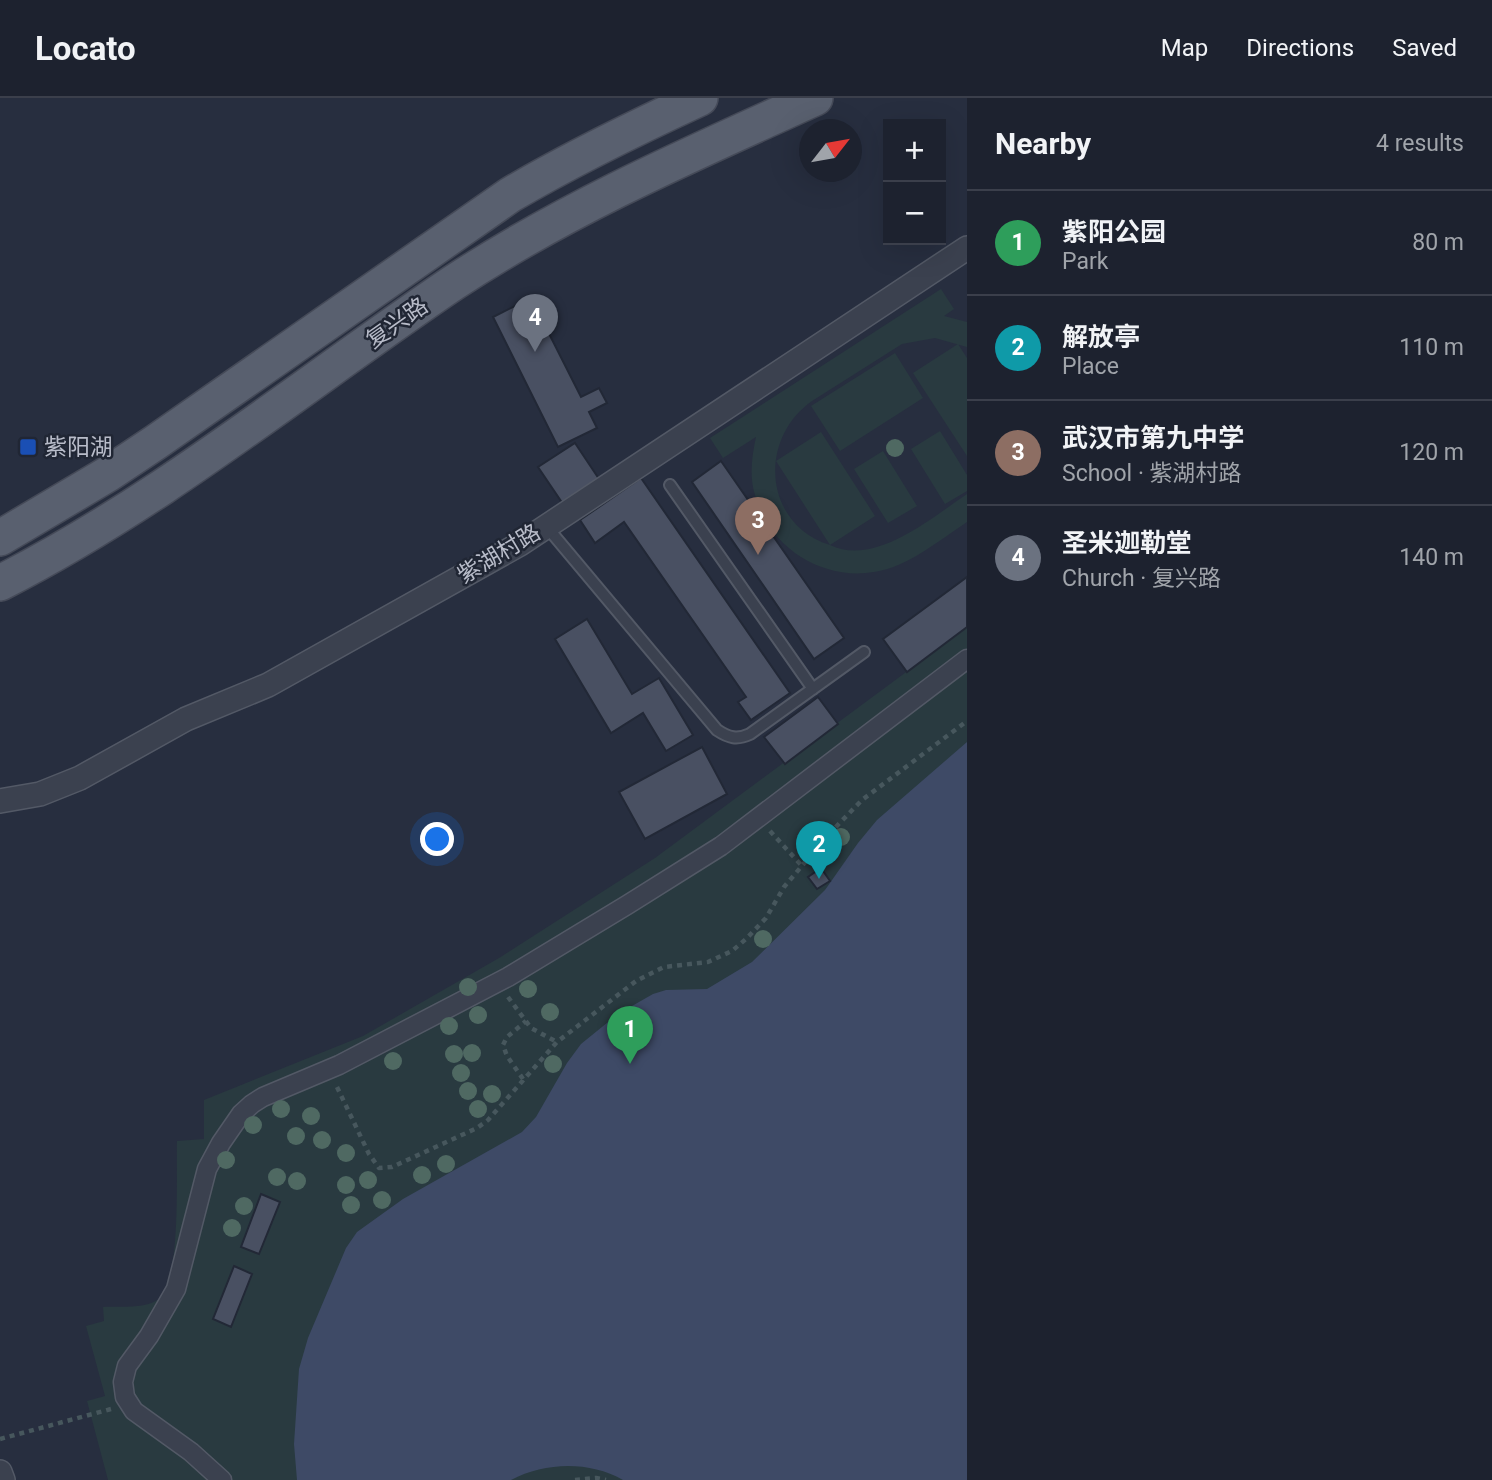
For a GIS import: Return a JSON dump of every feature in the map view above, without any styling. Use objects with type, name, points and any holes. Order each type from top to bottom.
[{"type":"main road","name":"复兴路","points":[[0,538],[156,442],[510,195],[596,147],[700,98]]},
{"type":"main road","name":"复兴路","points":[[0,583],[61,552],[160,491],[454,283],[522,241],[642,176],[815,98]]},
{"type":"street","name":"紫湖村路","points":[[0,801],[40,794],[71,783],[186,719],[268,685],[520,544],[967,248]]},
{"type":"street","points":[[222,1480],[199,1458],[146,1421],[128,1404],[123,1382],[127,1366],[149,1336],[176,1289],[203,1182],[221,1143],[252,1104],[328,1069],[498,982],[721,846],[967,659]]},
{"type":"street","points":[[0,1472],[4,1480]]},
{"type":"lane","points":[[670,485],[813,689]]},
{"type":"lane","points":[[546,526],[717,730],[725,736],[741,738],[750,734],[864,652]]},
{"type":"path","points":[[328,1069],[374,1163],[379,1168],[385,1169],[477,1128],[488,1120],[557,1042],[579,1023],[653,971],[664,967],[708,962],[732,951],[766,918],[784,887],[862,800],[967,721]]},
{"type":"path","points":[[758,818],[802,866]]},
{"type":"path","points":[[498,982],[526,1021],[540,1034],[557,1042]]},
{"type":"path","points":[[523,1079],[507,1056],[503,1045],[507,1037],[526,1021]]},
{"type":"path","points":[[0,1439],[128,1404]]},
{"type":"path","points":[[575,1480],[606,1480]]},
{"type":"shaded area","points":[[941,289],[954,309],[944,316],[967,322],[967,347],[935,338],[902,344],[812,401],[795,417],[783,437],[776,458],[776,479],[781,500],[791,519],[808,534],[847,550],[865,550],[902,537],[967,494],[967,522],[922,552],[887,569],[854,573],[816,565],[784,544],[762,513],[752,481],[756,437],[723,458],[710,438]]},
{"type":"shaded area","points":[[958,344],[967,358],[967,456],[913,373]]},
{"type":"shaded area","points":[[895,353],[923,398],[840,451],[811,406]]},
{"type":"shaded area","points":[[940,431],[967,475],[967,491],[945,504],[911,449]]},
{"type":"shaded area","points":[[821,432],[875,516],[830,545],[776,461]]},
{"type":"shaded area","points":[[883,451],[917,506],[888,523],[854,469]]},
{"type":"shaded area","points":[[967,627],[967,1480],[108,1480],[87,1401],[105,1396],[86,1326],[104,1321],[103,1307],[149,1304],[161,1297],[167,1286],[175,1247],[177,1141],[204,1139],[204,1100],[363,1036],[499,958],[655,858]]},
{"type":"water","points":[[967,742],[967,1480],[623,1480],[596,1469],[567,1466],[538,1470],[511,1480],[297,1480],[294,1444],[299,1369],[308,1338],[346,1248],[357,1232],[403,1199],[522,1132],[536,1117],[581,1044],[618,1014],[653,994],[666,990],[707,989],[752,962],[825,890],[877,820]]},
{"type":"building","points":[[531,298],[581,397],[599,388],[607,403],[589,412],[597,428],[558,447],[493,317]]},
{"type":"building","points":[[575,443],[599,479],[563,504],[538,467]]},
{"type":"building","points":[[721,461],[844,638],[814,659],[692,482]]},
{"type":"building","points":[[641,478],[790,693],[751,720],[738,702],[746,697],[624,522],[595,543],[580,520]]},
{"type":"building","points":[[967,577],[967,627],[907,672],[883,639]]},
{"type":"building","points":[[587,619],[632,694],[659,678],[693,735],[666,751],[643,713],[611,733],[555,639]]},
{"type":"building","points":[[818,697],[838,724],[785,764],[764,737]]},
{"type":"building","points":[[702,747],[727,794],[645,839],[619,792]]},
{"type":"building","points":[[821,868],[830,881],[817,889],[808,877]]},
{"type":"building","points":[[261,1194],[280,1202],[259,1254],[241,1247]]},
{"type":"building","points":[[234,1266],[252,1274],[231,1327],[213,1319]]},
{"type":"place","name":"圣米迦勒堂","points":[[535,352]]},
{"type":"place","name":"紫阳湖","points":[[28,447]]},
{"type":"place","name":"武汉市第九中学","points":[[758,555]]},
{"type":"place","name":"解放亭","points":[[819,879]]},
{"type":"place","name":"紫阳公园","points":[[630,1064]]}]
